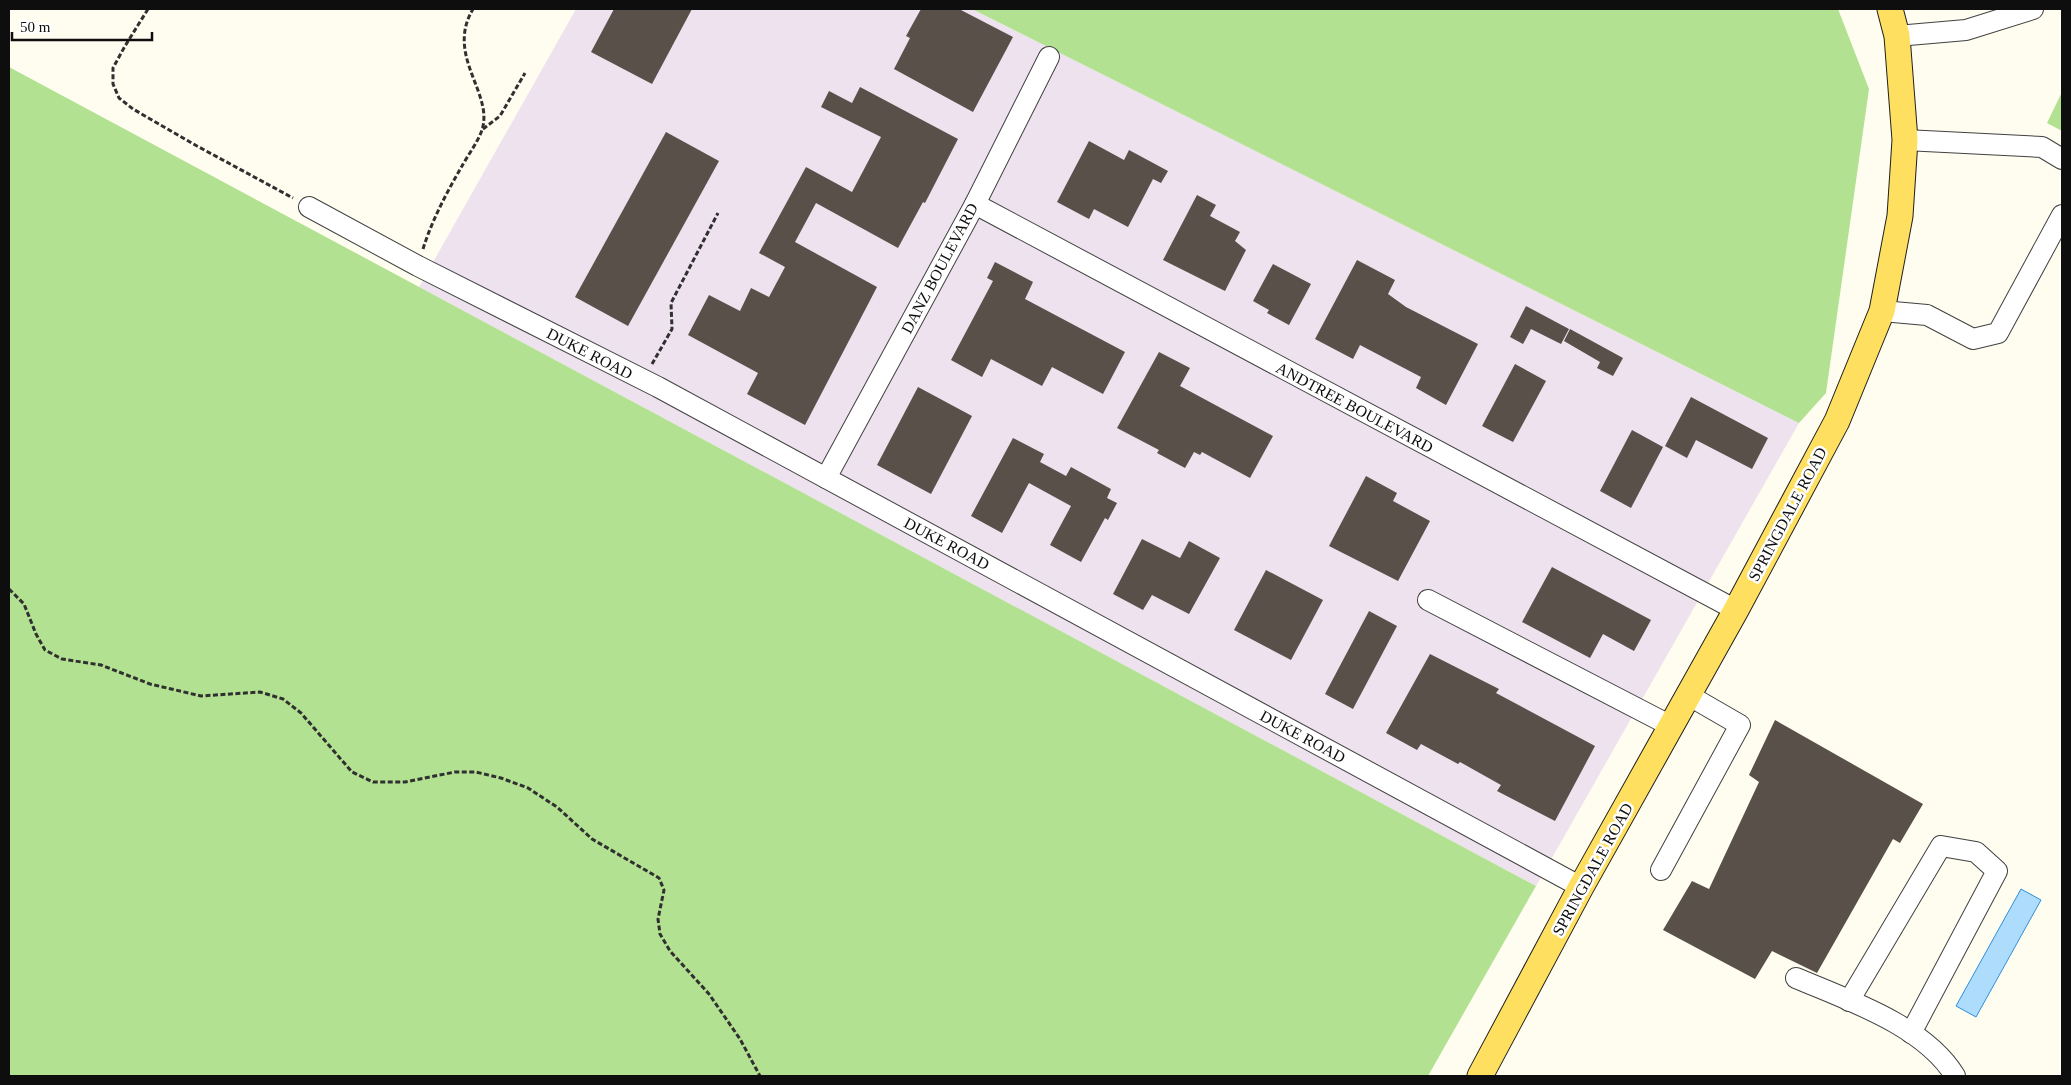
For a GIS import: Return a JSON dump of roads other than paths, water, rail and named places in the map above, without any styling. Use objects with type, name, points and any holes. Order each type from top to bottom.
[{"type":"main road","name":"SPRINGDALE ROAD","points":[[1480,1076],[1581,887],[1736,610],[1837,421],[1882,311],[1900,216],[1904,140],[1897,36],[1890,9]]},
{"type":"street","points":[[1897,36],[1966,30],[2033,9]]},
{"type":"street","name":"DANZ BOULEVARD","points":[[826,478],[975,204],[1049,57]]},
{"type":"street","points":[[1904,140],[2042,147],[2062,159]]},
{"type":"street","name":"ANDTREE BOULEVARD","points":[[975,204],[1736,610]]},
{"type":"street","name":"DUKE ROAD","points":[[309,207],[418,266],[643,379],[1581,887]]},
{"type":"street","points":[[1882,311],[1927,315],[1972,339],[1998,333],[2062,215]]},
{"type":"street","points":[[1428,600],[1671,726]]},
{"type":"street","points":[[1661,870],[1740,725],[1688,695]]},
{"type":"street","points":[[1850,1000],[1941,846],[1976,852],[1997,871],[1911,1033]]},
{"type":"street","points":[[1796,978],[1850,1000],[1911,1033],[1946,1062],[1955,1076]]},
{"type":"water","points":[[2021,889],[2041,900],[1976,1017],[1956,1006]]}]
